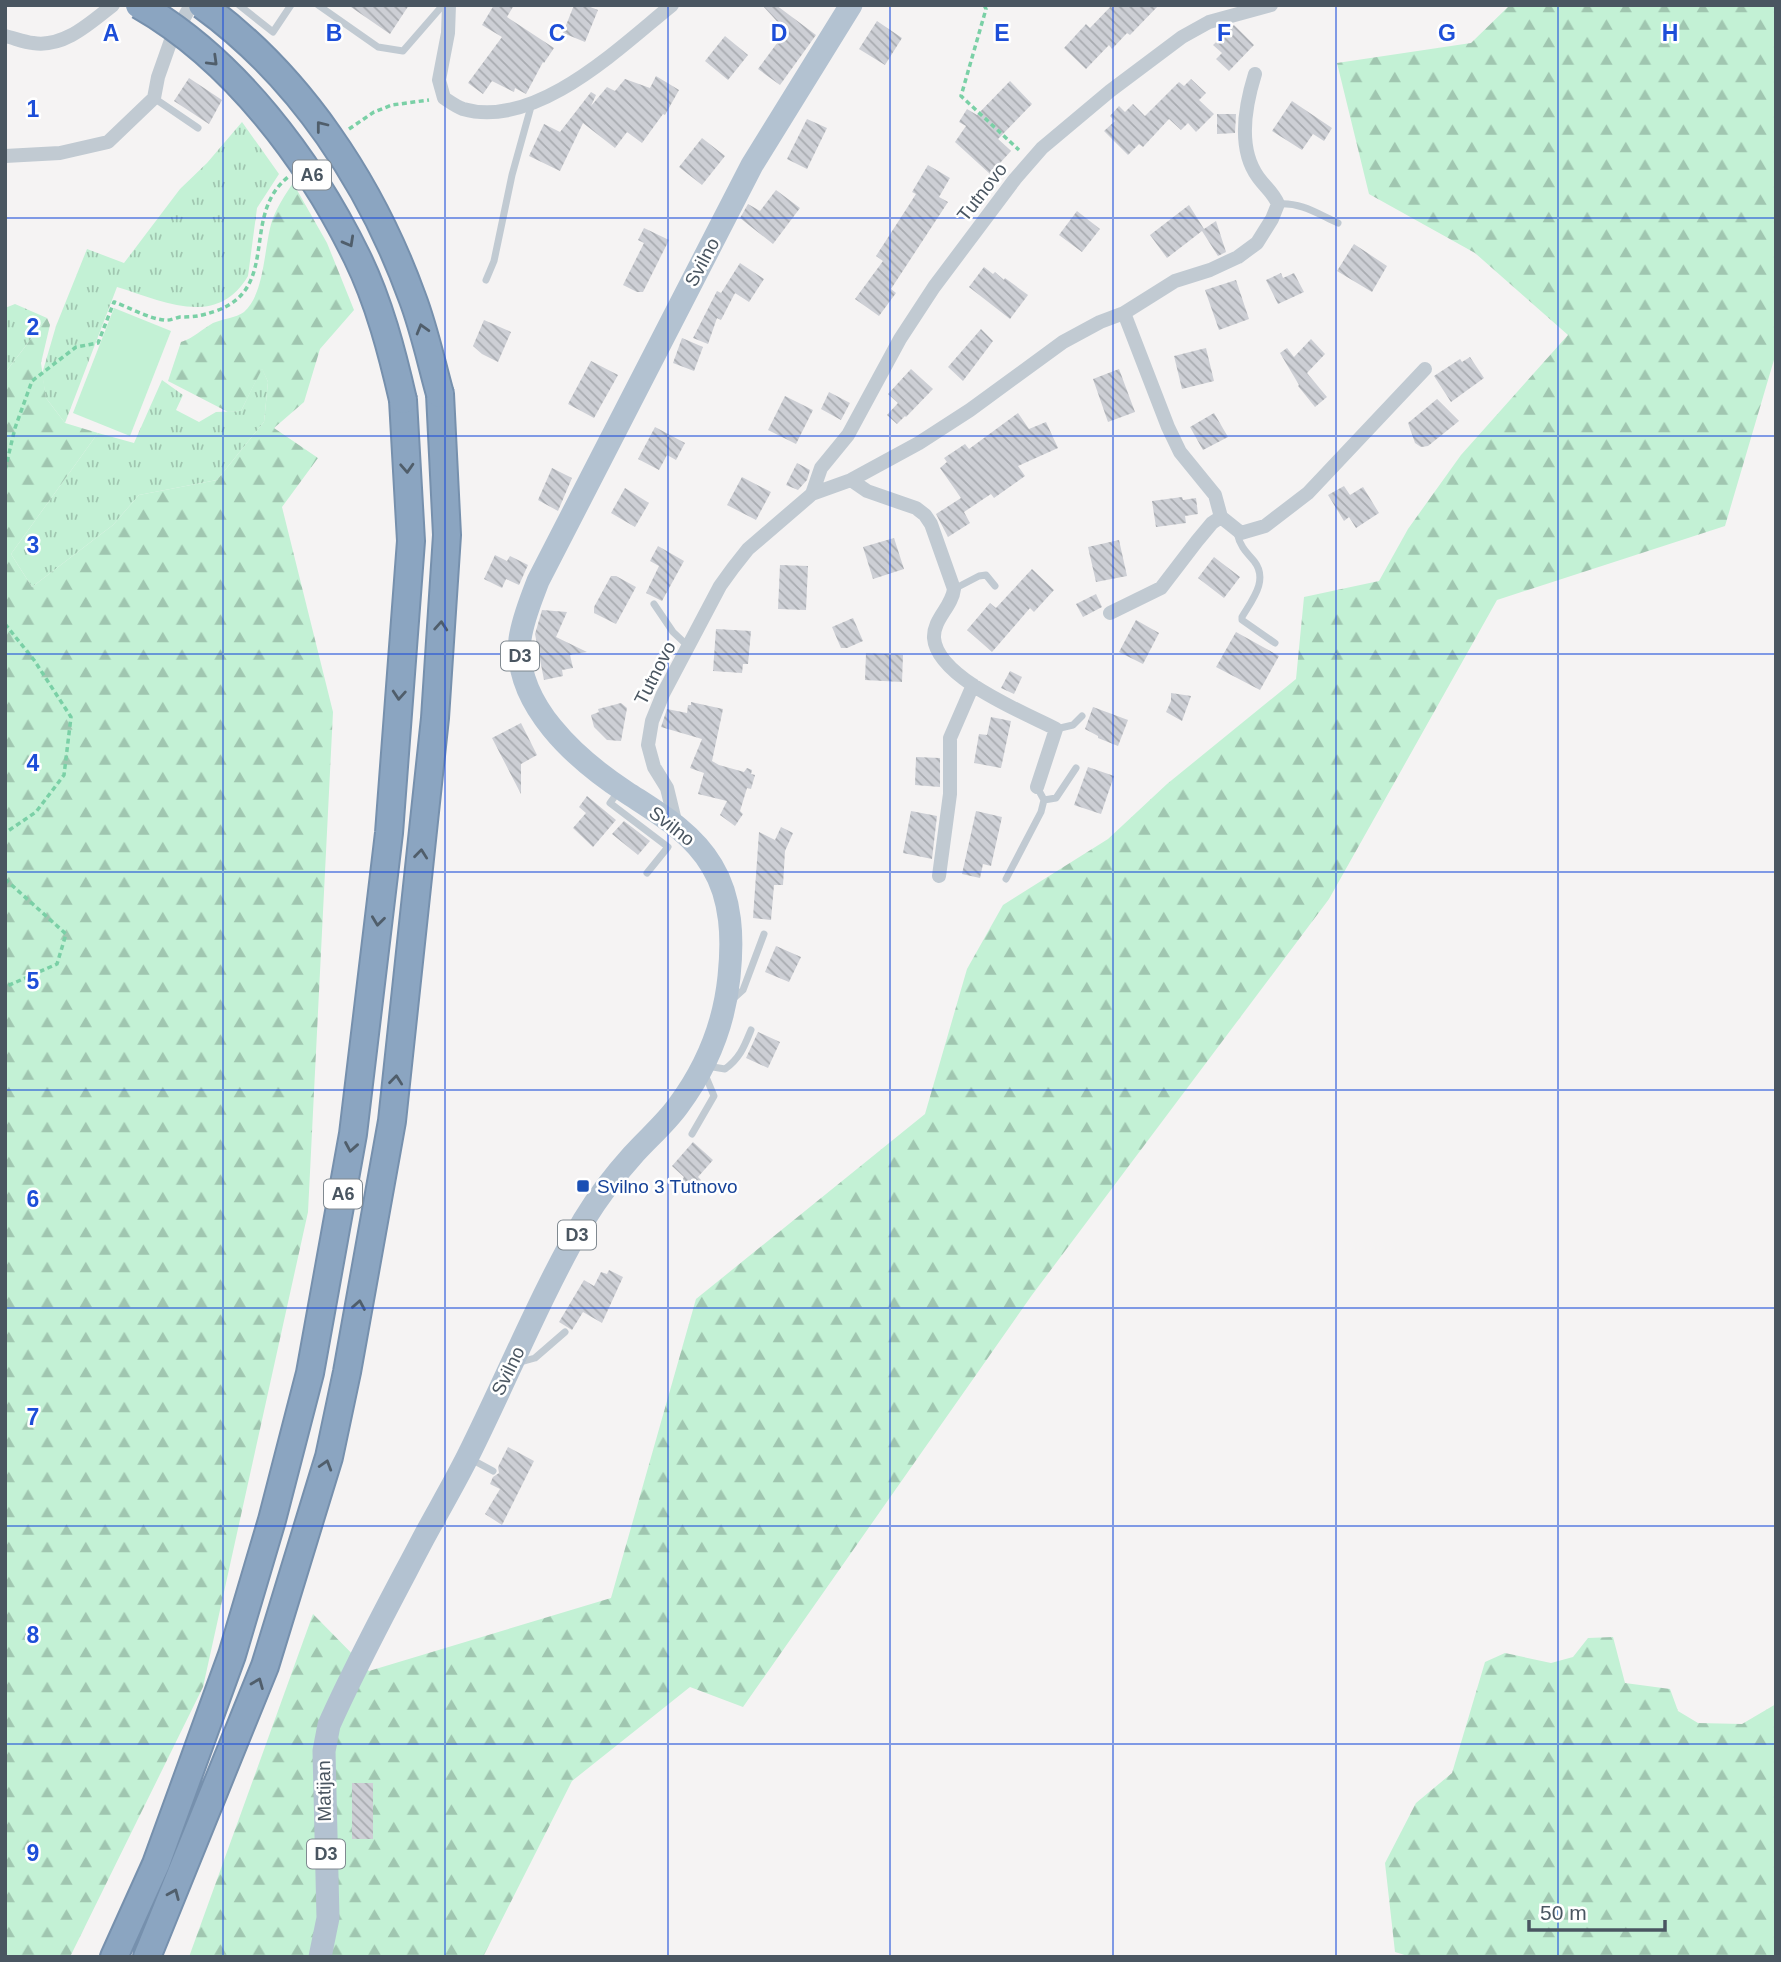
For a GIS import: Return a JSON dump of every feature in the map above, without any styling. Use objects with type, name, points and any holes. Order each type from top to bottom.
[{"type":"highway","name":"A6","points":[[114,1957],[156,1864],[232,1655],[272,1520],[310,1373],[353,1134],[388,833],[411,541],[403,400],[390,342],[358,259],[307,168],[251,98],[199,48],[139,5]]},
{"type":"highway","name":"A6","points":[[148,1957],[265,1666],[329,1457],[347,1372],[392,1121],[435,718],[447,535],[440,394],[413,297],[379,217],[336,145],[285,80],[232,27],[202,5]]},
{"type":"main road","name":"Svilno","points":[[324,1751],[329,1725],[341,1700],[468,1457],[510,1365],[584,1221],[607,1185],[676,1108],[704,1067],[715,1041],[725,1006],[731,940],[728,907],[713,866],[676,825],[621,789],[566,742],[543,716],[532,697],[520,662],[520,640],[526,611],[538,581],[752,165],[851,5]]},
{"type":"main road","name":"Matijan","points":[[320,1957],[328,1918],[324,1751]]},
{"type":"street","points":[[5,36],[35,44],[57,41],[82,30],[113,5]]},
{"type":"street","points":[[5,156],[60,153],[108,142],[154,98],[170,43],[191,5]]},
{"type":"street","points":[[449,5],[448,33],[439,80],[444,98],[461,108],[489,112],[507,111],[532,102],[587,76],[672,5]]},
{"type":"street","name":"Tutnovo","points":[[812,494],[821,468],[848,435],[900,339],[1007,190],[1042,148],[1110,91],[1182,37],[1209,22],[1271,5]]},
{"type":"street","points":[[1255,74],[1246,108],[1248,159],[1258,178],[1274,194],[1278,204]]},
{"type":"street","name":"Tutnovo","points":[[676,825],[667,788],[654,766],[648,745],[652,721],[720,586],[748,549],[812,494],[851,480],[919,443],[970,410],[1063,342],[1100,322],[1124,313],[1175,281],[1210,270],[1238,257],[1257,243],[1278,204]]},
{"type":"street","points":[[1124,313],[1167,427],[1180,453],[1215,495],[1221,517],[1241,533],[1265,526],[1308,493],[1425,369]]},
{"type":"street","points":[[851,480],[867,491],[916,508],[931,524],[954,589],[953,598],[936,625],[934,638],[939,653],[973,685],[1003,704],[1056,729],[1041,794]]},
{"type":"street","points":[[1110,613],[1161,588],[1189,550],[1212,523],[1221,517]]},
{"type":"street","points":[[939,876],[950,794],[950,738],[973,685]]},
{"type":"lane","points":[[239,5],[273,32],[290,5]]},
{"type":"lane","points":[[318,5],[378,47],[403,51],[443,5]]},
{"type":"lane","points":[[154,98],[198,128]]},
{"type":"lane","points":[[486,280],[494,261],[512,175],[532,102]]},
{"type":"lane","points":[[1278,204],[1291,203],[1338,223]]},
{"type":"lane","points":[[1236,530],[1240,546],[1256,563],[1261,577],[1258,592],[1242,620],[1275,643]]},
{"type":"lane","points":[[954,589],[986,575],[995,586]]},
{"type":"lane","points":[[654,604],[673,632],[689,647]]},
{"type":"lane","points":[[1056,729],[1073,724],[1082,716]]},
{"type":"lane","points":[[1006,878],[1041,811],[1041,794],[1056,798],[1076,768]]},
{"type":"lane","points":[[621,789],[610,803],[668,847],[647,873]]},
{"type":"lane","points":[[725,1006],[743,990],[764,934]]},
{"type":"lane","points":[[692,1134],[714,1096],[704,1067],[725,1069],[741,1054],[751,1030]]},
{"type":"lane","points":[[510,1365],[535,1358],[565,1332]]},
{"type":"lane","points":[[468,1457],[493,1471]]},
{"type":"path","points":[[984,5],[986,9],[961,96],[1024,154]]},
{"type":"path","points":[[341,135],[374,112],[392,104],[428,100],[443,93]]},
{"type":"path","points":[[5,470],[15,428],[32,381],[76,347],[98,343],[114,302],[165,321],[178,317],[195,318],[233,305],[243,295],[251,282],[258,258],[265,208],[278,188],[294,173]]},
{"type":"path","points":[[5,624],[34,660],[71,717],[64,775],[36,812],[5,833]]},
{"type":"path","points":[[5,879],[66,934],[57,964],[5,987]]},
{"type":"green space","points":[[1510,5],[1776,5],[1776,353],[1725,526],[1497,600],[1329,899],[1032,1295],[743,1707],[690,1687],[572,1781],[483,1957],[189,1957],[313,1614],[369,1671],[611,1598],[696,1299],[925,1114],[967,969],[1003,905],[1108,839],[1167,784],[1296,679],[1304,597],[1379,581],[1408,529],[1461,455],[1568,335],[1475,253],[1369,194],[1337,63],[1471,43]]},
{"type":"green space","points":[[242,122],[279,174],[257,208],[248,276],[235,292],[221,302],[205,306],[170,304],[117,287],[65,423],[46,398],[42,374],[56,326],[87,249],[124,263],[180,189],[207,163]]},
{"type":"green space","points":[[293,183],[327,243],[354,310],[320,349],[304,402],[274,428],[318,458],[282,507],[333,712],[308,1212],[203,1687],[70,1957],[5,1957],[5,373],[47,318],[50,325],[41,363],[46,398],[65,423],[98,433],[11,554],[32,587],[113,525],[139,495],[217,480],[264,422],[268,382],[262,369],[241,411],[228,412],[168,381],[181,342],[213,323],[241,314],[251,304],[260,282],[272,221]]},
{"type":"green space","points":[[15,304],[47,318],[5,373],[5,308]]},
{"type":"green space","points":[[114,308],[171,331],[130,436],[73,413]]},
{"type":"green space","points":[[262,368],[268,382],[264,422],[217,480],[139,495],[113,525],[32,587],[11,554],[98,433],[134,443],[162,380],[183,395],[176,410],[199,422],[216,412],[241,411]]},
{"type":"green space","points":[[1613,1637],[1625,1683],[1670,1689],[1678,1711],[1698,1723],[1742,1724],[1776,1704],[1776,1957],[1411,1957],[1395,1952],[1385,1863],[1416,1803],[1452,1773],[1485,1662],[1505,1653],[1551,1663],[1573,1657],[1588,1638]]},
{"type":"building","points":[[348,5],[409,5],[390,34]]},
{"type":"building","points":[[494,5],[514,5],[507,17],[554,48],[543,62],[526,94],[515,88],[514,92],[492,81],[483,94],[468,83],[502,37],[482,25]]},
{"type":"building","points":[[574,5],[585,5],[598,10],[585,42],[563,33]]},
{"type":"building","points":[[762,5],[776,5],[816,35],[780,85],[758,69],[786,31]]},
{"type":"building","points":[[1112,5],[1159,5],[1130,35],[1127,33],[1112,49],[1109,45],[1086,69],[1064,48],[1086,24],[1090,28]]},
{"type":"building","points":[[877,21],[902,38],[885,65],[859,49]]},
{"type":"building","points":[[1234,25],[1254,45],[1229,71],[1216,59],[1222,53],[1213,45]]},
{"type":"building","points":[[725,36],[748,55],[728,80],[705,61]]},
{"type":"building","points":[[656,76],[679,90],[665,115],[663,114],[642,143],[627,132],[615,148],[583,123],[560,171],[529,156],[544,124],[560,132],[591,92],[596,95],[591,106],[607,87],[615,91],[625,79],[650,88]]},
{"type":"building","points":[[189,78],[222,100],[209,124],[174,101]]},
{"type":"building","points":[[1191,79],[1206,93],[1199,100],[1214,114],[1196,132],[1188,123],[1181,130],[1169,119],[1143,147],[1139,144],[1128,155],[1104,131],[1115,121],[1110,116],[1119,106],[1125,112],[1133,104],[1145,116],[1179,82],[1184,86]]},
{"type":"building","points":[[1010,81],[1032,104],[998,139],[1011,151],[990,174],[955,142],[966,126],[959,122],[967,109],[977,115]]},
{"type":"building","points":[[1292,101],[1332,128],[1324,141],[1313,134],[1302,150],[1272,131]]},
{"type":"building","points":[[1217,114],[1236,114],[1235,133],[1217,134]]},
{"type":"building","points":[[807,119],[827,128],[807,169],[787,159]]},
{"type":"building","points":[[702,138],[725,156],[702,185],[679,167]]},
{"type":"building","points":[[928,165],[950,178],[939,197],[948,202],[891,289],[896,293],[879,316],[855,299],[883,261],[876,256],[916,194],[912,192]]},
{"type":"building","points":[[776,190],[800,208],[773,244],[740,218],[748,204],[760,211]]},
{"type":"building","points":[[1189,205],[1204,229],[1216,221],[1226,252],[1218,256],[1202,231],[1167,258],[1150,235]]},
{"type":"building","points":[[1077,211],[1100,229],[1082,252],[1059,235]]},
{"type":"building","points":[[644,228],[669,240],[643,292],[637,292],[623,285],[644,243],[638,240]]},
{"type":"building","points":[[1354,244],[1387,266],[1372,292],[1337,271]]},
{"type":"building","points":[[740,263],[764,279],[749,302],[735,293],[721,320],[717,318],[708,344],[693,338],[717,291],[721,293]]},
{"type":"building","points":[[984,267],[1028,295],[1010,319],[969,287]]},
{"type":"building","points":[[1281,273],[1283,278],[1294,273],[1304,292],[1278,304],[1266,280]]},
{"type":"building","points":[[1236,280],[1249,319],[1219,330],[1205,290]]},
{"type":"building","points":[[484,320],[511,332],[498,362],[473,346]]},
{"type":"building","points":[[981,329],[993,341],[963,381],[948,367]]},
{"type":"building","points":[[682,338],[703,347],[694,371],[673,363]]},
{"type":"building","points":[[1311,339],[1325,354],[1307,373],[1327,397],[1315,407],[1298,386],[1280,353],[1287,348],[1294,357]]},
{"type":"building","points":[[1206,348],[1214,381],[1182,389],[1174,356]]},
{"type":"building","points":[[1470,357],[1484,378],[1451,402],[1434,376],[1460,359],[1462,362]]},
{"type":"building","points":[[591,361],[618,375],[594,418],[568,404]]},
{"type":"building","points":[[911,369],[933,389],[897,424],[887,415],[898,403],[888,394]]},
{"type":"building","points":[[1119,369],[1135,412],[1108,422],[1093,379]]},
{"type":"building","points":[[829,392],[850,403],[841,420],[821,409]]},
{"type":"building","points":[[785,396],[813,410],[796,444],[768,430]]},
{"type":"building","points":[[1437,399],[1459,421],[1428,446],[1421,447],[1415,443],[1408,423]]},
{"type":"building","points":[[1018,413],[1029,429],[1046,422],[1058,448],[1018,466],[1025,476],[994,498],[991,494],[964,512],[970,523],[948,537],[936,514],[961,498],[940,468],[947,462],[944,458],[965,444],[969,449]]},
{"type":"building","points":[[1214,413],[1228,437],[1203,450],[1190,427]]},
{"type":"building","points":[[655,427],[685,443],[676,460],[667,455],[659,470],[638,459]]},
{"type":"building","points":[[797,463],[810,470],[807,480],[798,490],[786,485]]},
{"type":"building","points":[[552,468],[572,478],[558,511],[538,500]]},
{"type":"building","points":[[742,477],[771,492],[756,520],[727,505]]},
{"type":"building","points":[[1344,486],[1350,495],[1363,487],[1379,513],[1356,528],[1349,517],[1344,521],[1328,495]]},
{"type":"building","points":[[625,488],[649,503],[635,527],[611,513]]},
{"type":"building","points":[[1182,497],[1183,500],[1196,498],[1198,514],[1185,516],[1186,523],[1156,527],[1152,501]]},
{"type":"building","points":[[894,538],[904,569],[873,579],[863,547]]},
{"type":"building","points":[[1119,540],[1127,576],[1096,582],[1088,547]]},
{"type":"building","points":[[658,546],[684,561],[662,601],[646,593],[659,566],[650,561]]},
{"type":"building","points":[[495,555],[507,561],[510,556],[528,565],[519,585],[506,579],[502,588],[484,579]]},
{"type":"building","points":[[1214,557],[1240,577],[1224,598],[1198,578]]},
{"type":"building","points":[[780,565],[808,566],[806,610],[778,609]]},
{"type":"building","points":[[1032,569],[1054,590],[1034,612],[1030,608],[992,652],[967,630],[990,603],[996,608]]},
{"type":"building","points":[[611,576],[636,587],[616,624],[594,613],[594,607]]},
{"type":"building","points":[[1096,594],[1102,607],[1083,617],[1076,604]]},
{"type":"building","points":[[542,610],[567,612],[556,637],[587,652],[570,655],[573,668],[562,670],[563,676],[544,680],[535,634]]},
{"type":"building","points":[[853,618],[863,641],[841,648],[832,627]]},
{"type":"building","points":[[1136,620],[1159,633],[1143,664],[1119,652]]},
{"type":"building","points":[[716,629],[751,631],[748,664],[743,664],[742,673],[713,671]]},
{"type":"building","points":[[1236,632],[1279,656],[1260,690],[1216,667]]},
{"type":"building","points":[[866,653],[903,655],[902,682],[865,680]]},
{"type":"building","points":[[1010,671],[1022,677],[1014,694],[1001,688]]},
{"type":"building","points":[[1171,693],[1191,696],[1182,721],[1166,712]]},
{"type":"building","points":[[691,702],[723,709],[712,761],[744,772],[747,768],[755,775],[751,789],[747,788],[740,811],[743,814],[735,826],[720,815],[727,801],[698,794],[704,773],[690,768],[702,739],[661,727],[667,709],[687,713]]},
{"type":"building","points":[[621,703],[627,708],[621,741],[607,740],[594,727],[591,715],[599,712],[598,709]]},
{"type":"building","points":[[1093,707],[1128,720],[1118,746],[1085,729]]},
{"type":"building","points":[[991,717],[1011,721],[1001,768],[974,763],[979,734],[987,735]]},
{"type":"building","points":[[521,723],[537,755],[521,764],[521,794],[492,738]]},
{"type":"building","points":[[916,757],[940,758],[940,787],[915,785]]},
{"type":"building","points":[[1088,767],[1114,776],[1101,814],[1074,805]]},
{"type":"building","points":[[587,796],[616,820],[593,847],[573,828],[586,813],[579,807]]},
{"type":"building","points":[[911,811],[937,816],[932,859],[903,853]]},
{"type":"building","points":[[976,811],[1002,817],[991,866],[983,864],[980,878],[962,874]]},
{"type":"building","points":[[624,821],[650,841],[638,855],[612,834]]},
{"type":"building","points":[[781,827],[793,833],[785,851],[783,885],[774,885],[771,920],[753,918],[759,832],[775,840]]},
{"type":"building","points":[[776,946],[801,957],[789,982],[765,972]]},
{"type":"building","points":[[758,1032],[780,1042],[768,1068],[746,1058]]},
{"type":"building","points":[[693,1142],[713,1160],[698,1177],[701,1180],[691,1192],[680,1182],[684,1177],[672,1166]]},
{"type":"building","points":[[609,1270],[623,1277],[602,1323],[583,1312],[572,1330],[559,1322],[584,1280],[594,1286],[601,1272],[607,1274]]},
{"type":"building","points":[[508,1447],[534,1461],[502,1525],[485,1514],[500,1489],[490,1484],[493,1477],[499,1473],[498,1467]]},
{"type":"building","points":[[352,1783],[373,1783],[373,1839],[352,1839]]},
{"type":"place","name":"Svilno 3 Tutnovo","points":[[583,1186]]}]
